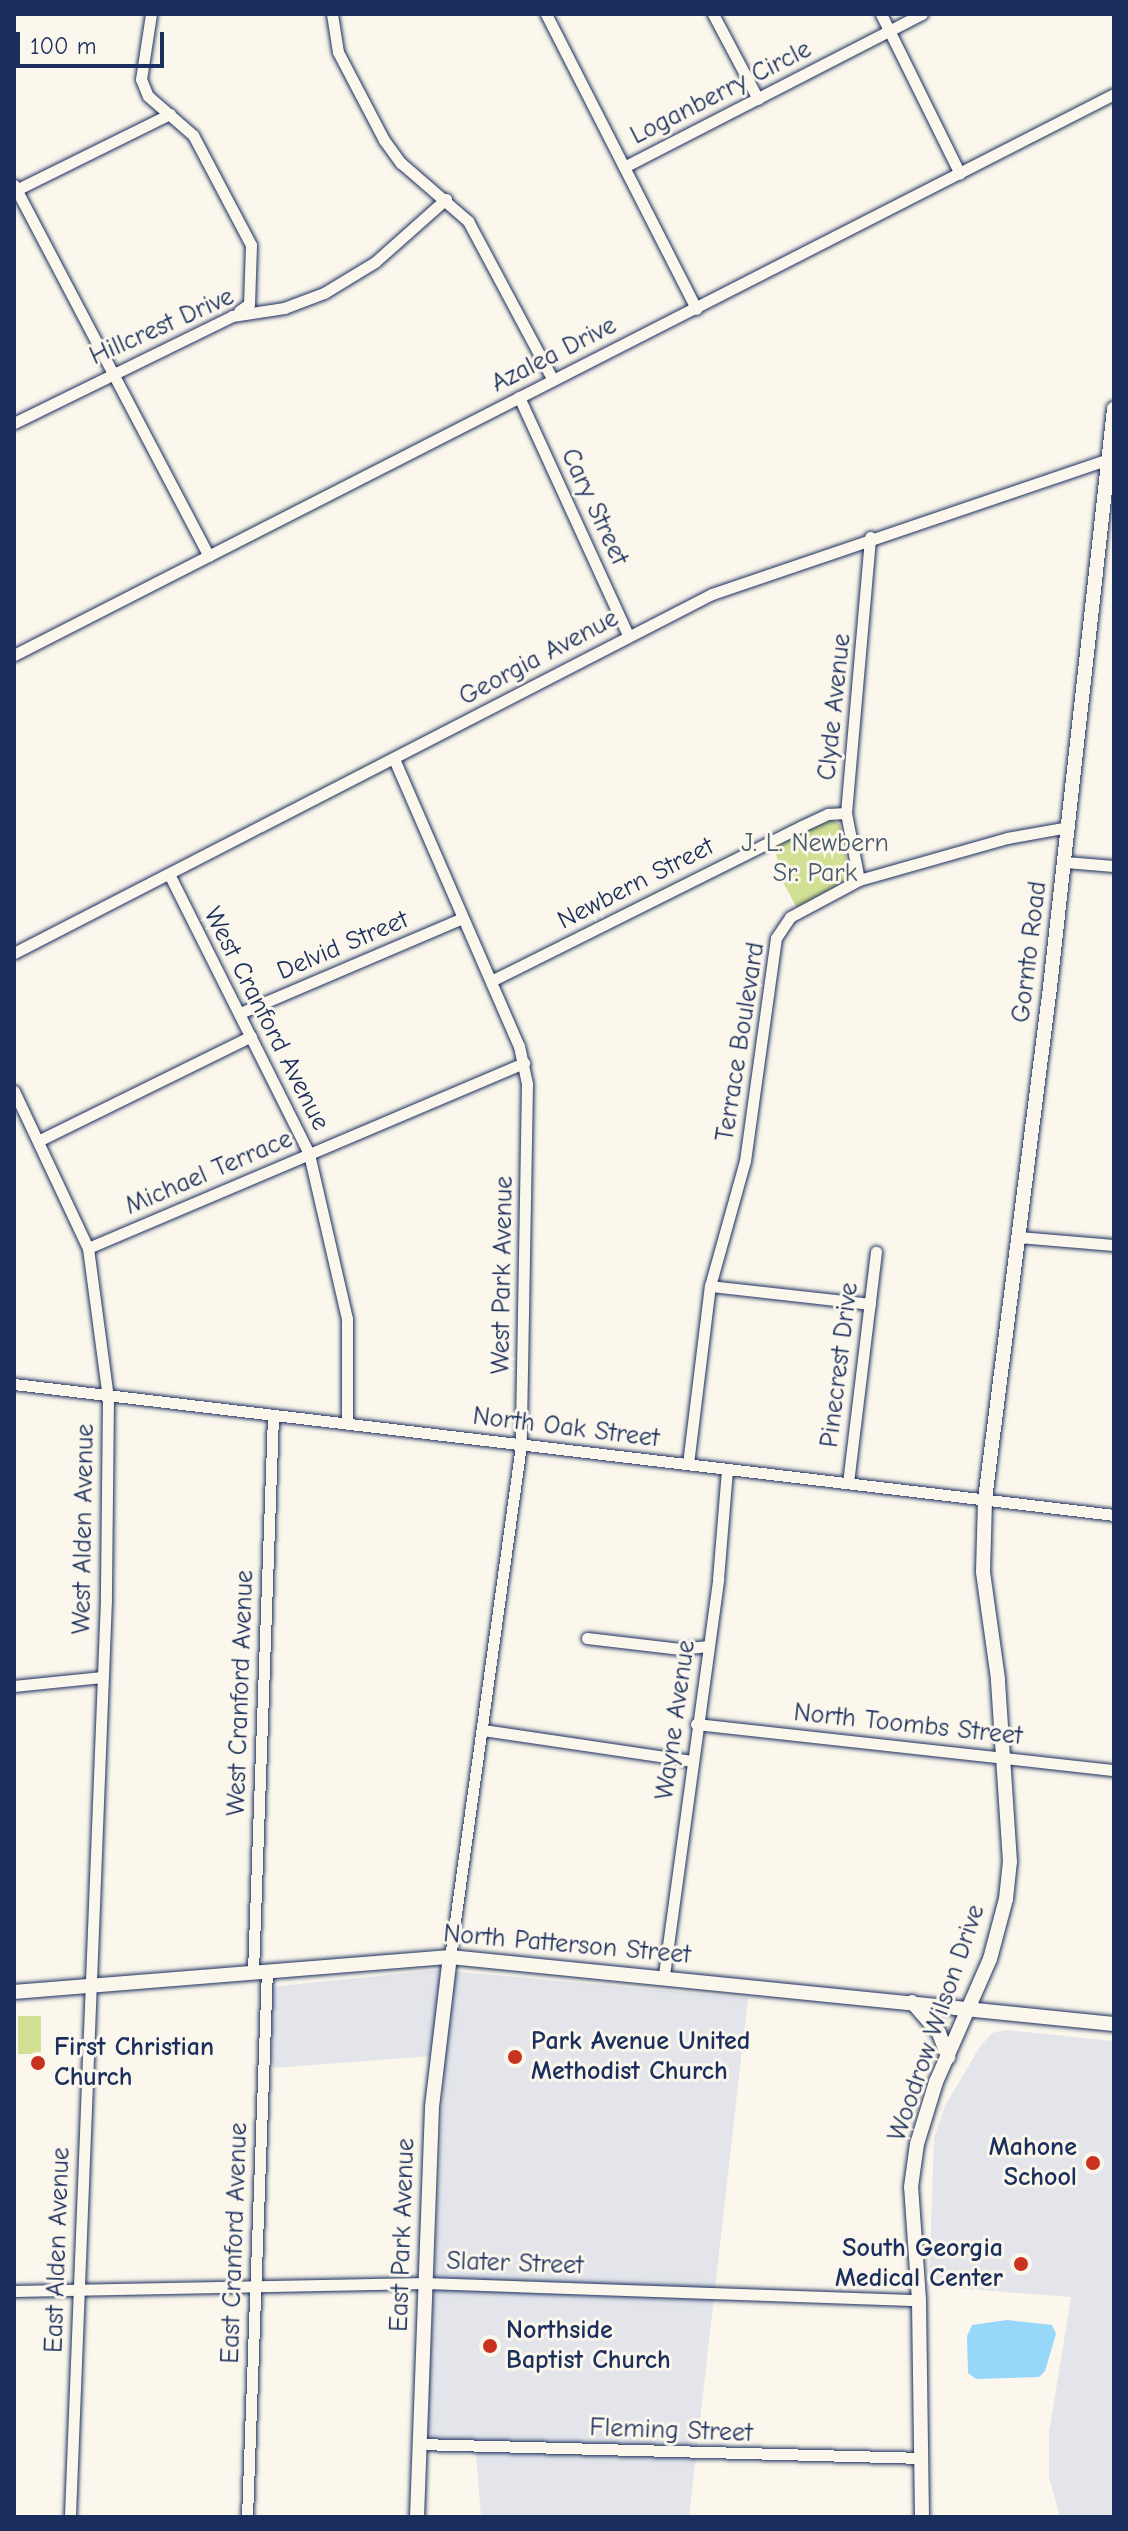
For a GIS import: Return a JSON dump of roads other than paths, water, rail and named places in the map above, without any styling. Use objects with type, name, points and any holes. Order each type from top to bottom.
[{"type":"main road","name":"Gornto Road","points":[[985,1499],[1065,862],[1114,409]]},
{"type":"main road","name":"Woodrow Wilson Drive","points":[[922,2517],[919,2300],[911,2187],[917,2144],[948,2057],[971,2008],[1006,1899],[1010,1862],[1004,1757],[983,1572],[985,1499]]},
{"type":"main road","name":"North Patterson Street","points":[[14,1992],[450,1957],[664,1975],[1114,2024]]},
{"type":"main road","name":"East Park Avenue","points":[[417,2517],[433,2099],[450,1957]]},
{"type":"main road","points":[[912,2002],[939,2033],[948,2057]]},
{"type":"street","points":[[151,14],[141,79],[148,96],[193,135],[251,245],[249,304],[232,316]]},
{"type":"street","points":[[332,14],[338,52],[384,140],[401,163],[446,199],[481,241],[553,380]]},
{"type":"street","name":"Loganberry Circle","points":[[546,14],[696,309]]},
{"type":"street","points":[[713,14],[758,99]]},
{"type":"street","points":[[881,14],[960,174]]},
{"type":"street","name":"Loganberry Circle","points":[[624,167],[922,14]]},
{"type":"street","name":"Azalea Drive","points":[[16,650],[209,556],[1114,94]]},
{"type":"street","points":[[170,114],[15,189],[209,556]]},
{"type":"street","name":"Hillcrest Drive","points":[[14,423],[112,372],[232,316],[284,308],[324,293],[375,262],[446,199]]},
{"type":"street","name":"Cary Street","points":[[519,397],[628,635]]},
{"type":"street","name":"Georgia Avenue","points":[[14,953],[394,759],[628,635],[753,577],[1109,459]]},
{"type":"street","name":"Clyde Avenue","points":[[859,880],[846,813],[870,537]]},
{"type":"street","name":"West Park Avenue","points":[[394,759],[524,1063],[521,1445],[450,1957]]},
{"type":"street","name":"Newbern Street","points":[[491,981],[802,826],[828,814],[846,813]]},
{"type":"street","name":"Terrace Boulevard","points":[[688,1464],[710,1286],[745,1161],[776,938],[790,917],[859,880],[1007,838],[1069,827]]},
{"type":"street","points":[[1065,862],[1114,866]]},
{"type":"street","name":"West Cranford Avenue","points":[[169,874],[309,1154],[347,1319],[347,1423]]},
{"type":"street","name":"Delvid Street","points":[[240,1013],[463,918]]},
{"type":"street","points":[[40,1140],[251,1036]]},
{"type":"street","name":"Michael Terrace","points":[[88,1248],[524,1063]]},
{"type":"street","name":"West Alden Avenue","points":[[14,1091],[40,1140],[88,1248],[108,1398],[102,1677],[88,1985]]},
{"type":"street","points":[[1018,1237],[1114,1245]]},
{"type":"street","name":"Pinecrest Drive","points":[[848,1483],[876,1252]]},
{"type":"street","points":[[710,1286],[870,1304]]},
{"type":"street","name":"North Oak Street","points":[[14,1384],[108,1398],[347,1423],[1114,1515]]},
{"type":"street","name":"West Cranford Avenue","points":[[260,1971],[273,1416]]},
{"type":"street","name":"Wayne Avenue","points":[[664,1975],[708,1646],[727,1470]]},
{"type":"street","points":[[587,1638],[680,1649],[708,1646]]},
{"type":"street","points":[[14,1686],[102,1677]]},
{"type":"street","name":"North Toombs Street","points":[[696,1724],[1114,1770]]},
{"type":"street","points":[[483,1730],[692,1761]]},
{"type":"street","name":"East Cranford Avenue","points":[[247,2517],[255,2287],[260,1971]]},
{"type":"street","name":"East Alden Avenue","points":[[70,2517],[88,1985]]},
{"type":"street","name":"Slater Street","points":[[14,2291],[425,2283],[919,2300]]},
{"type":"street","name":"Fleming Street","points":[[419,2444],[922,2458]]},
{"type":"water","points":[[1007,2320],[1052,2325],[1056,2334],[1045,2371],[1039,2377],[976,2379],[968,2373],[967,2336],[972,2325]]},
{"type":"place","name":"Park Avenue United Methodist Church","points":[[515,2057]]},
{"type":"place","name":"First Christian Church","points":[[38,2063]]},
{"type":"place","name":"Mahone School","points":[[1093,2163]]},
{"type":"place","name":"South Georgia Medical Center","points":[[1021,2264]]},
{"type":"place","name":"Northside Baptist Church","points":[[490,2346]]},
{"type":"park label","name":"J. L. Newbern Sr. Park","points":[[815,859]]}]
